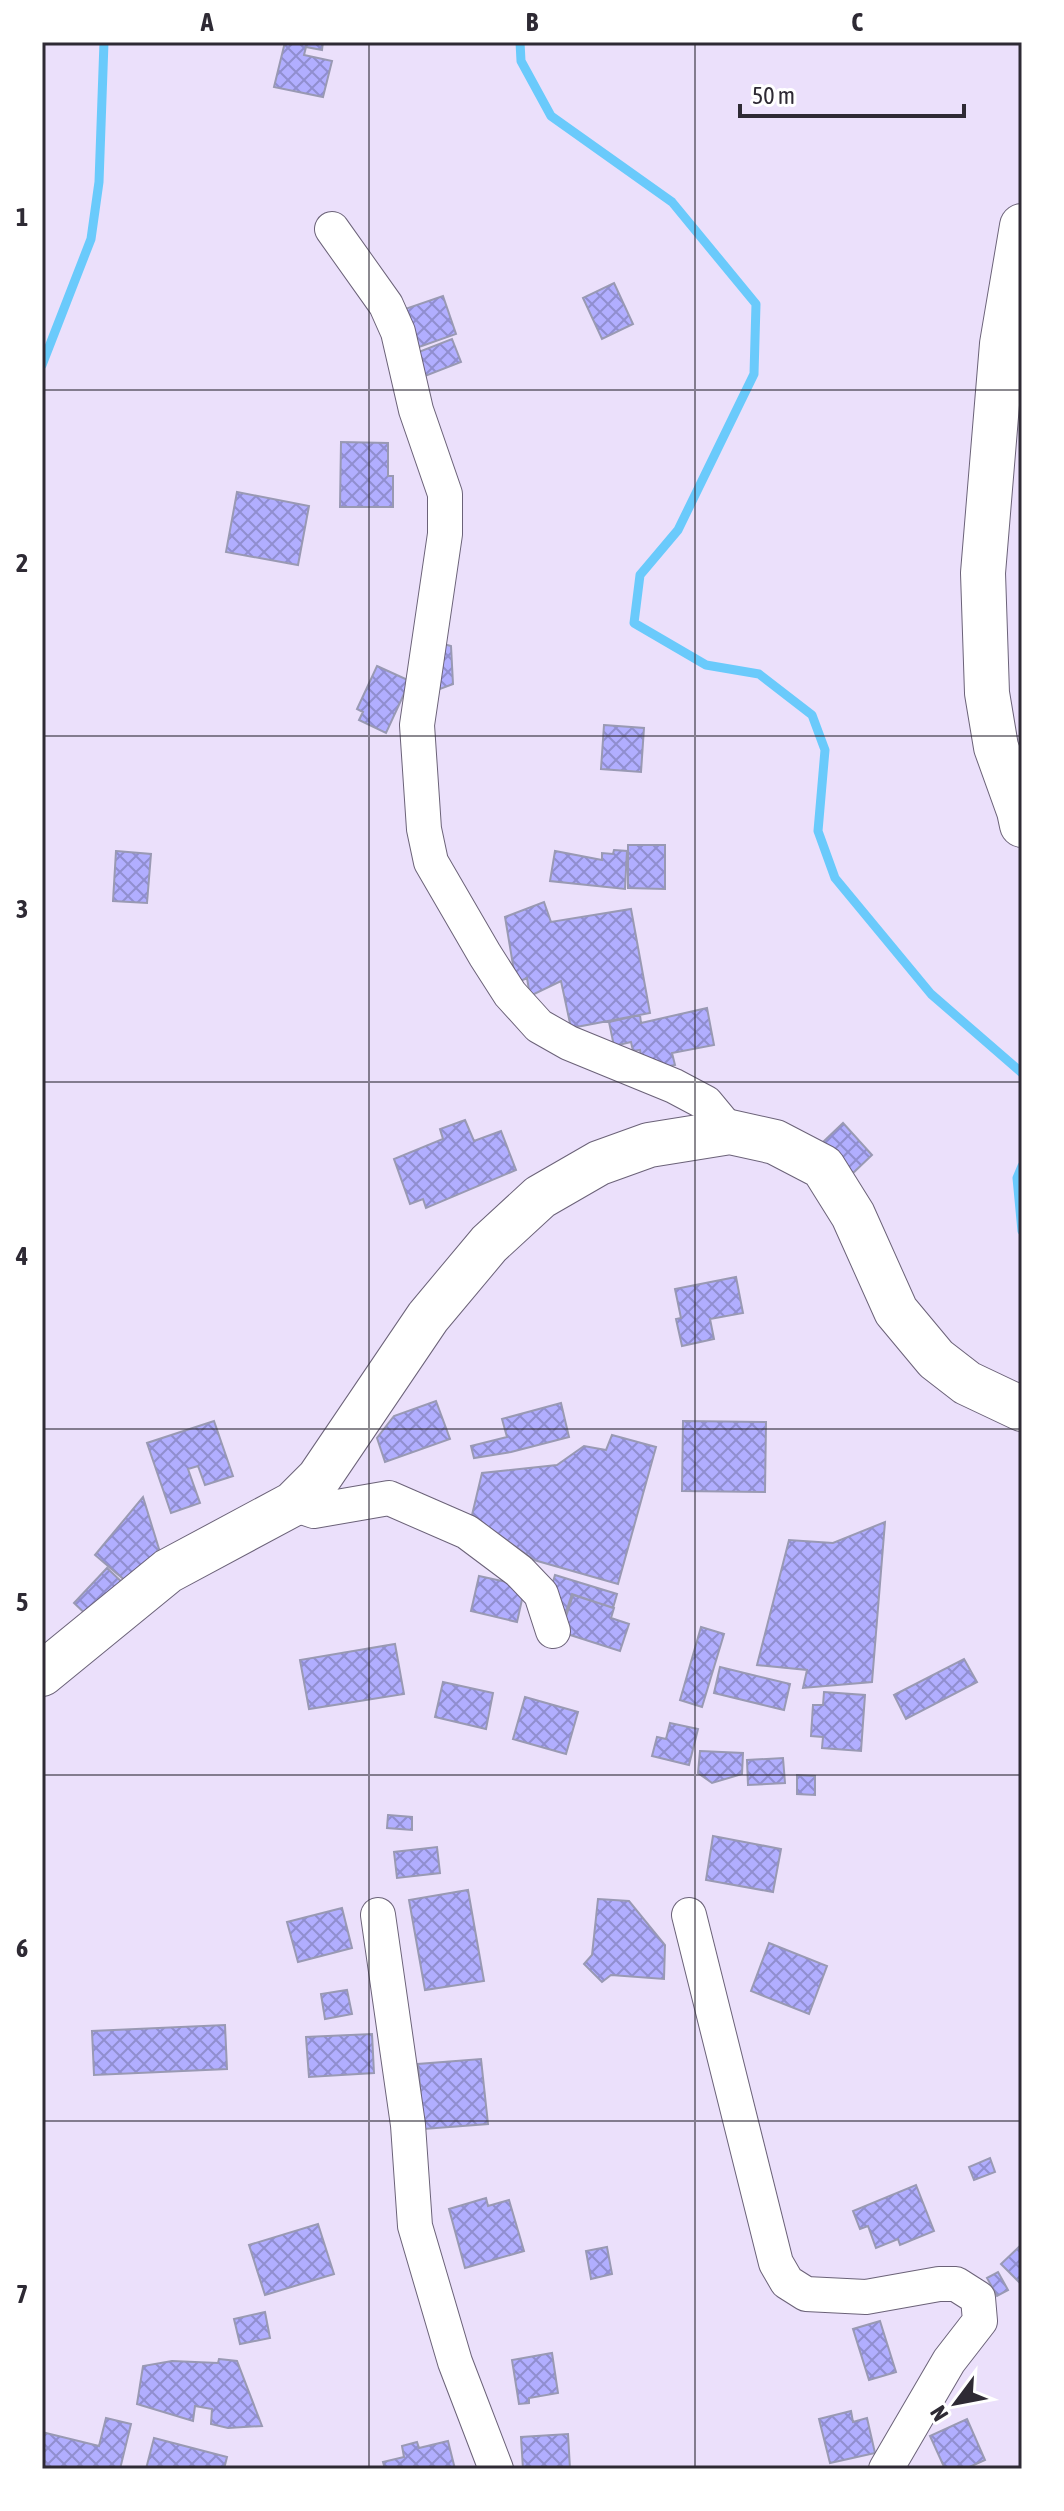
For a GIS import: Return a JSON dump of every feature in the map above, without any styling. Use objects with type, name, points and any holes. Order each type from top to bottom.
[{"type":"street","points":[[1022,226],[1002,344],[983,573],[989,706],[996,747],[1022,825]]},
{"type":"street","points":[[332,229],[386,305],[398,332],[416,410],[445,494],[445,534],[417,725],[424,829],[431,862],[510,994],[539,1026],[569,1043],[674,1086],[706,1103],[730,1132]]},
{"type":"street","points":[[42,1674],[168,1571],[293,1504],[319,1478],[428,1317],[489,1244],[540,1197],[599,1163],[649,1145],[730,1132],[775,1142],[823,1167],[853,1215],[896,1311],[936,1359],[967,1383],[1022,1409]]},
{"type":"street","points":[[293,1504],[314,1511],[389,1498],[467,1532],[519,1571],[541,1594],[553,1631]]},
{"type":"street","points":[[378,1915],[408,2125],[415,2226],[455,2362],[496,2469]]},
{"type":"street","points":[[689,1915],[776,2263],[787,2282],[806,2294],[866,2297],[939,2284],[956,2284],[978,2298],[980,2321],[949,2361],[886,2469]]},
{"type":"building","points":[[285,42],[323,42],[322,50],[306,47],[304,55],[332,61],[323,97],[274,87]]},
{"type":"building","points":[[614,283],[633,324],[602,339],[583,298]]},
{"type":"building","points":[[443,296],[456,334],[419,347],[405,309]]},
{"type":"building","points":[[452,339],[461,362],[425,376],[416,353]]},
{"type":"building","points":[[341,442],[388,443],[388,476],[393,476],[393,507],[340,507]]},
{"type":"building","points":[[237,492],[309,506],[298,565],[226,552]]},
{"type":"building","points":[[440,643],[451,646],[453,684],[440,689],[437,676]]},
{"type":"building","points":[[377,666],[410,681],[386,733],[359,720],[363,712],[357,709]]},
{"type":"building","points":[[604,725],[644,728],[641,772],[601,769]]},
{"type":"building","points":[[628,845],[665,845],[665,889],[628,888]]},
{"type":"building","points":[[614,850],[627,851],[625,889],[550,881],[555,851],[602,860],[602,853],[613,854]]},
{"type":"building","points":[[116,851],[151,854],[147,903],[113,901]]},
{"type":"building","points":[[544,902],[551,922],[631,909],[650,1013],[571,1028],[561,981],[530,996],[527,978],[516,983],[505,917]]},
{"type":"building","points":[[707,1008],[714,1045],[672,1053],[675,1065],[652,1069],[642,1063],[640,1050],[633,1051],[631,1042],[614,1046],[609,1022],[640,1015],[641,1023]]},
{"type":"building","points":[[465,1120],[474,1141],[501,1131],[516,1170],[426,1208],[423,1199],[410,1204],[394,1159],[443,1139],[440,1129]]},
{"type":"building","points":[[843,1123],[872,1155],[853,1173],[823,1142]]},
{"type":"building","points":[[736,1277],[743,1313],[710,1319],[714,1339],[682,1346],[676,1319],[681,1318],[675,1289]]},
{"type":"building","points":[[436,1401],[450,1439],[385,1462],[377,1438],[394,1416]]},
{"type":"building","points":[[561,1403],[569,1437],[474,1458],[471,1446],[507,1437],[502,1419]]},
{"type":"building","points":[[214,1421],[233,1476],[205,1485],[198,1466],[188,1469],[200,1503],[171,1513],[147,1443]]},
{"type":"building","points":[[683,1421],[766,1422],[765,1492],[682,1491]]},
{"type":"building","points":[[612,1435],[656,1447],[618,1584],[534,1560],[472,1515],[482,1473],[557,1465],[584,1446],[606,1450]]},
{"type":"building","points":[[143,1497],[159,1549],[128,1583],[95,1555]]},
{"type":"building","points":[[885,1522],[872,1682],[803,1688],[807,1670],[757,1665],[789,1540],[833,1543]]},
{"type":"building","points":[[107,1568],[124,1584],[91,1619],[74,1603]]},
{"type":"building","points":[[555,1575],[617,1594],[613,1608],[572,1594],[561,1627],[550,1592]]},
{"type":"building","points":[[479,1576],[525,1586],[517,1622],[471,1611]]},
{"type":"building","points":[[479,1576],[525,1586],[517,1622],[471,1611]]},
{"type":"building","points":[[573,1595],[614,1608],[611,1618],[629,1624],[620,1651],[561,1632]]},
{"type":"building","points":[[701,1627],[724,1634],[702,1707],[680,1700]]},
{"type":"building","points":[[395,1644],[404,1694],[309,1709],[300,1660]]},
{"type":"building","points":[[395,1644],[404,1694],[309,1709],[300,1660]]},
{"type":"building","points":[[964,1659],[977,1682],[906,1719],[894,1695]]},
{"type":"building","points":[[720,1667],[790,1684],[784,1710],[714,1693]]},
{"type":"building","points":[[443,1682],[493,1693],[486,1729],[435,1717]]},
{"type":"building","points":[[824,1692],[865,1695],[861,1751],[822,1748],[823,1737],[811,1736],[813,1705],[823,1705]]},
{"type":"building","points":[[525,1697],[578,1712],[566,1754],[513,1739]]},
{"type":"building","points":[[670,1723],[698,1729],[689,1765],[652,1756],[657,1737],[666,1739]]},
{"type":"building","points":[[700,1751],[743,1753],[742,1774],[712,1783],[698,1773]]},
{"type":"building","points":[[783,1758],[785,1783],[748,1785],[747,1760]]},
{"type":"building","points":[[797,1775],[815,1776],[815,1795],[797,1794]]},
{"type":"building","points":[[388,1815],[412,1817],[412,1830],[387,1828]]},
{"type":"building","points":[[713,1836],[781,1849],[773,1892],[706,1880]]},
{"type":"building","points":[[437,1847],[440,1873],[397,1878],[394,1852]]},
{"type":"building","points":[[468,1890],[484,1981],[425,1990],[409,1900]]},
{"type":"building","points":[[598,1899],[629,1901],[665,1945],[664,1979],[611,1975],[602,1982],[584,1964],[592,1955]]},
{"type":"building","points":[[342,1908],[352,1948],[298,1962],[287,1922]]},
{"type":"building","points":[[769,1943],[827,1966],[809,2014],[751,1991]]},
{"type":"building","points":[[347,1990],[352,2014],[325,2019],[321,1994]]},
{"type":"building","points":[[225,2025],[227,2069],[94,2075],[92,2031]]},
{"type":"building","points":[[372,2034],[374,2073],[309,2077],[306,2037]]},
{"type":"building","points":[[481,2059],[488,2124],[424,2129],[418,2064]]},
{"type":"building","points":[[990,2158],[995,2172],[974,2180],[969,2167]]},
{"type":"building","points":[[916,2185],[934,2231],[900,2245],[898,2239],[876,2248],[868,2226],[860,2229],[853,2211]]},
{"type":"building","points":[[486,2198],[488,2206],[509,2200],[524,2251],[465,2268],[449,2209]]},
{"type":"building","points":[[318,2224],[334,2274],[265,2295],[249,2245]]},
{"type":"building","points":[[1022,2244],[1022,2285],[1001,2264]]},
{"type":"building","points":[[607,2247],[612,2274],[591,2279],[586,2251]]},
{"type":"building","points":[[998,2272],[1008,2290],[997,2296],[987,2278]]},
{"type":"building","points":[[265,2312],[270,2338],[240,2344],[234,2319]]},
{"type":"building","points":[[880,2321],[896,2372],[869,2380],[853,2329]]},
{"type":"building","points":[[552,2353],[558,2393],[529,2398],[529,2403],[519,2404],[512,2360]]},
{"type":"building","points":[[219,2359],[237,2361],[262,2426],[228,2428],[211,2424],[212,2409],[195,2406],[193,2421],[137,2404],[143,2366],[172,2361],[218,2363]]},
{"type":"building","points":[[851,2411],[853,2422],[867,2418],[875,2453],[830,2463],[819,2419]]},
{"type":"building","points":[[106,2418],[131,2424],[120,2469],[42,2469],[42,2432],[99,2446]]},
{"type":"building","points":[[967,2419],[985,2460],[965,2469],[945,2469],[930,2436]]},
{"type":"building","points":[[568,2434],[570,2469],[523,2469],[521,2437]]},
{"type":"building","points":[[154,2438],[227,2457],[224,2469],[146,2469]]},
{"type":"building","points":[[448,2441],[455,2469],[385,2469],[383,2462],[404,2457],[402,2446],[417,2442],[419,2448]]},
{"type":"waterway","points":[[42,365],[91,239],[99,182],[104,42]]},
{"type":"waterway","points":[[520,42],[521,61],[551,116],[672,202],[756,304],[754,374],[678,530],[640,575],[634,623],[706,665],[759,674],[812,715],[825,750],[818,831],[835,878],[931,994],[1022,1073]]},
{"type":"waterway","points":[[1022,1166],[1017,1178],[1022,1231]]}]
